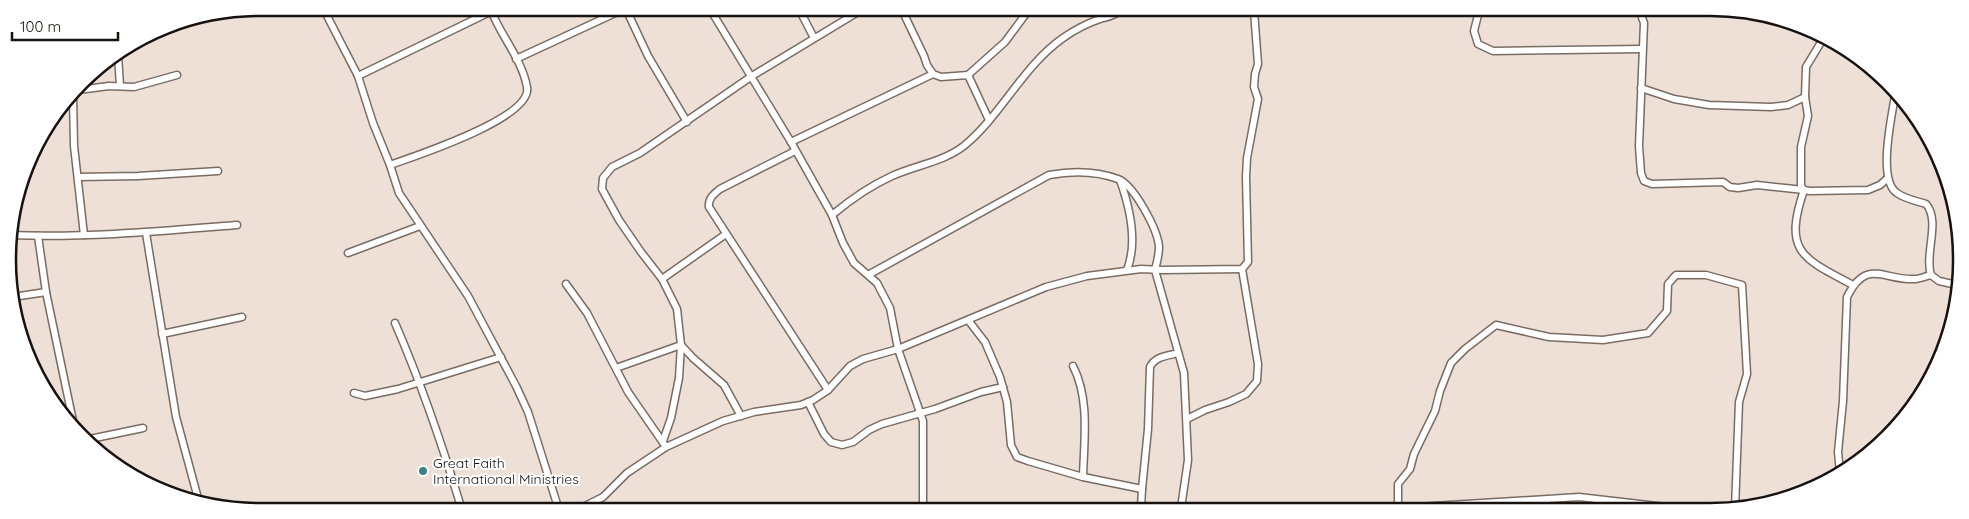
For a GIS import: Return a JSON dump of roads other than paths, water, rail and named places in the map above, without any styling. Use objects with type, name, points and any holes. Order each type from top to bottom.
[{"type":"street","points":[[327,16],[358,76],[399,193],[468,296],[528,412],[557,503]]},
{"type":"street","points":[[358,76],[479,16]]},
{"type":"street","points":[[390,165],[486,127],[519,106],[526,98],[528,89],[496,16]]},
{"type":"street","points":[[516,59],[610,16]]},
{"type":"street","points":[[628,16],[648,56],[686,122]]},
{"type":"street","points":[[714,16],[791,142],[832,215],[843,243],[854,263],[877,283],[890,308],[898,349],[924,429],[923,503]]},
{"type":"street","points":[[803,16],[814,38]]},
{"type":"street","points":[[664,444],[679,378],[681,345],[677,309],[662,279],[619,220],[602,189],[602,178],[612,167],[640,153],[752,76],[851,16]]},
{"type":"street","points":[[905,16],[927,65],[933,74],[941,77],[968,75],[1005,42],[1024,16]]},
{"type":"street","points":[[832,215],[854,197],[891,176],[934,161],[964,146],[989,120],[1032,66],[1064,37],[1110,16]]},
{"type":"street","points":[[596,503],[627,473],[664,444],[723,421],[808,402],[828,390],[850,366],[863,359],[898,349],[1065,280],[1127,270],[1242,269],[1248,262],[1246,177],[1258,99],[1254,87],[1258,64],[1254,16]]},
{"type":"street","points":[[1478,16],[1474,30],[1478,44],[1493,50],[1642,49]]},
{"type":"street","points":[[1641,16],[1644,23],[1639,146],[1641,173],[1644,181],[1652,184],[1723,182],[1730,187],[1738,188],[1757,185],[1804,190],[1868,190],[1880,185],[1888,178]]},
{"type":"street","points":[[1820,43],[1806,66],[1804,98],[1808,116],[1802,138],[1800,178],[1804,190],[1794,231],[1797,246],[1807,258],[1853,286]]},
{"type":"street","points":[[118,61],[120,86]]},
{"type":"street","points":[[791,142],[933,74]]},
{"type":"street","points":[[86,88],[96,86],[134,87],[177,75]]},
{"type":"street","points":[[968,75],[989,120]]},
{"type":"street","points":[[1641,88],[1674,99],[1709,105],[1771,107],[1788,104],[1804,98]]},
{"type":"street","points":[[1894,101],[1888,134],[1888,178],[1892,189],[1896,193],[1926,204],[1929,208],[1932,217],[1929,264],[1931,275],[1939,281],[1951,284]]},
{"type":"street","points":[[73,104],[74,146],[84,235]]},
{"type":"street","points":[[795,152],[728,184],[711,197],[708,202],[709,207],[726,234],[828,390]]},
{"type":"street","points":[[78,177],[138,176],[218,171]]},
{"type":"street","points":[[868,275],[1049,175],[1066,172],[1084,173],[1120,180],[1127,184],[1155,230],[1159,246],[1158,260],[1154,270],[1184,372],[1188,460],[1182,503]]},
{"type":"street","points":[[1120,180],[1129,205],[1130,261],[1127,270]]},
{"type":"street","points":[[18,235],[146,233],[237,225]]},
{"type":"street","points":[[348,253],[420,226]]},
{"type":"street","points":[[146,233],[176,417],[196,494]]},
{"type":"street","points":[[662,279],[726,234]]},
{"type":"street","points":[[38,236],[46,292],[71,413]]},
{"type":"street","points":[[1187,420],[1205,410],[1246,394],[1257,381],[1258,364],[1242,269]]},
{"type":"street","points":[[1839,465],[1838,452],[1843,402],[1847,297],[1853,286],[1863,276],[1877,273],[1915,279],[1931,275]]},
{"type":"street","points":[[1398,503],[1398,484],[1410,469],[1414,454],[1435,411],[1440,391],[1451,363],[1465,349],[1496,325],[1549,337],[1603,340],[1648,334],[1667,311],[1668,284],[1676,275],[1706,275],[1742,285],[1747,374],[1739,402],[1735,501]]},
{"type":"street","points":[[566,284],[587,313],[628,392],[664,444]]},
{"type":"street","points":[[19,296],[46,292]]},
{"type":"street","points":[[162,334],[242,317]]},
{"type":"street","points":[[968,320],[985,342],[993,358],[1003,387],[1011,445],[1017,456],[1083,477],[1142,489]]},
{"type":"street","points":[[395,323],[420,382],[460,503]]},
{"type":"street","points":[[616,368],[681,345]]},
{"type":"street","points":[[681,345],[724,385],[741,416]]},
{"type":"street","points":[[1141,503],[1148,429],[1150,367],[1152,361],[1160,357],[1178,353]]},
{"type":"street","points":[[354,393],[365,396],[420,382],[501,357]]},
{"type":"street","points":[[1072,366],[1080,379],[1084,407],[1083,477]]},
{"type":"street","points":[[808,402],[824,434],[831,442],[842,446],[853,442],[869,430],[882,424],[981,392],[1003,387]]},
{"type":"street","points":[[94,438],[144,428]]},
{"type":"street","points":[[1483,503],[1579,498],[1626,503]]},
{"type":"place","name":"Great Faith International Ministries","points":[[423,471]]}]
